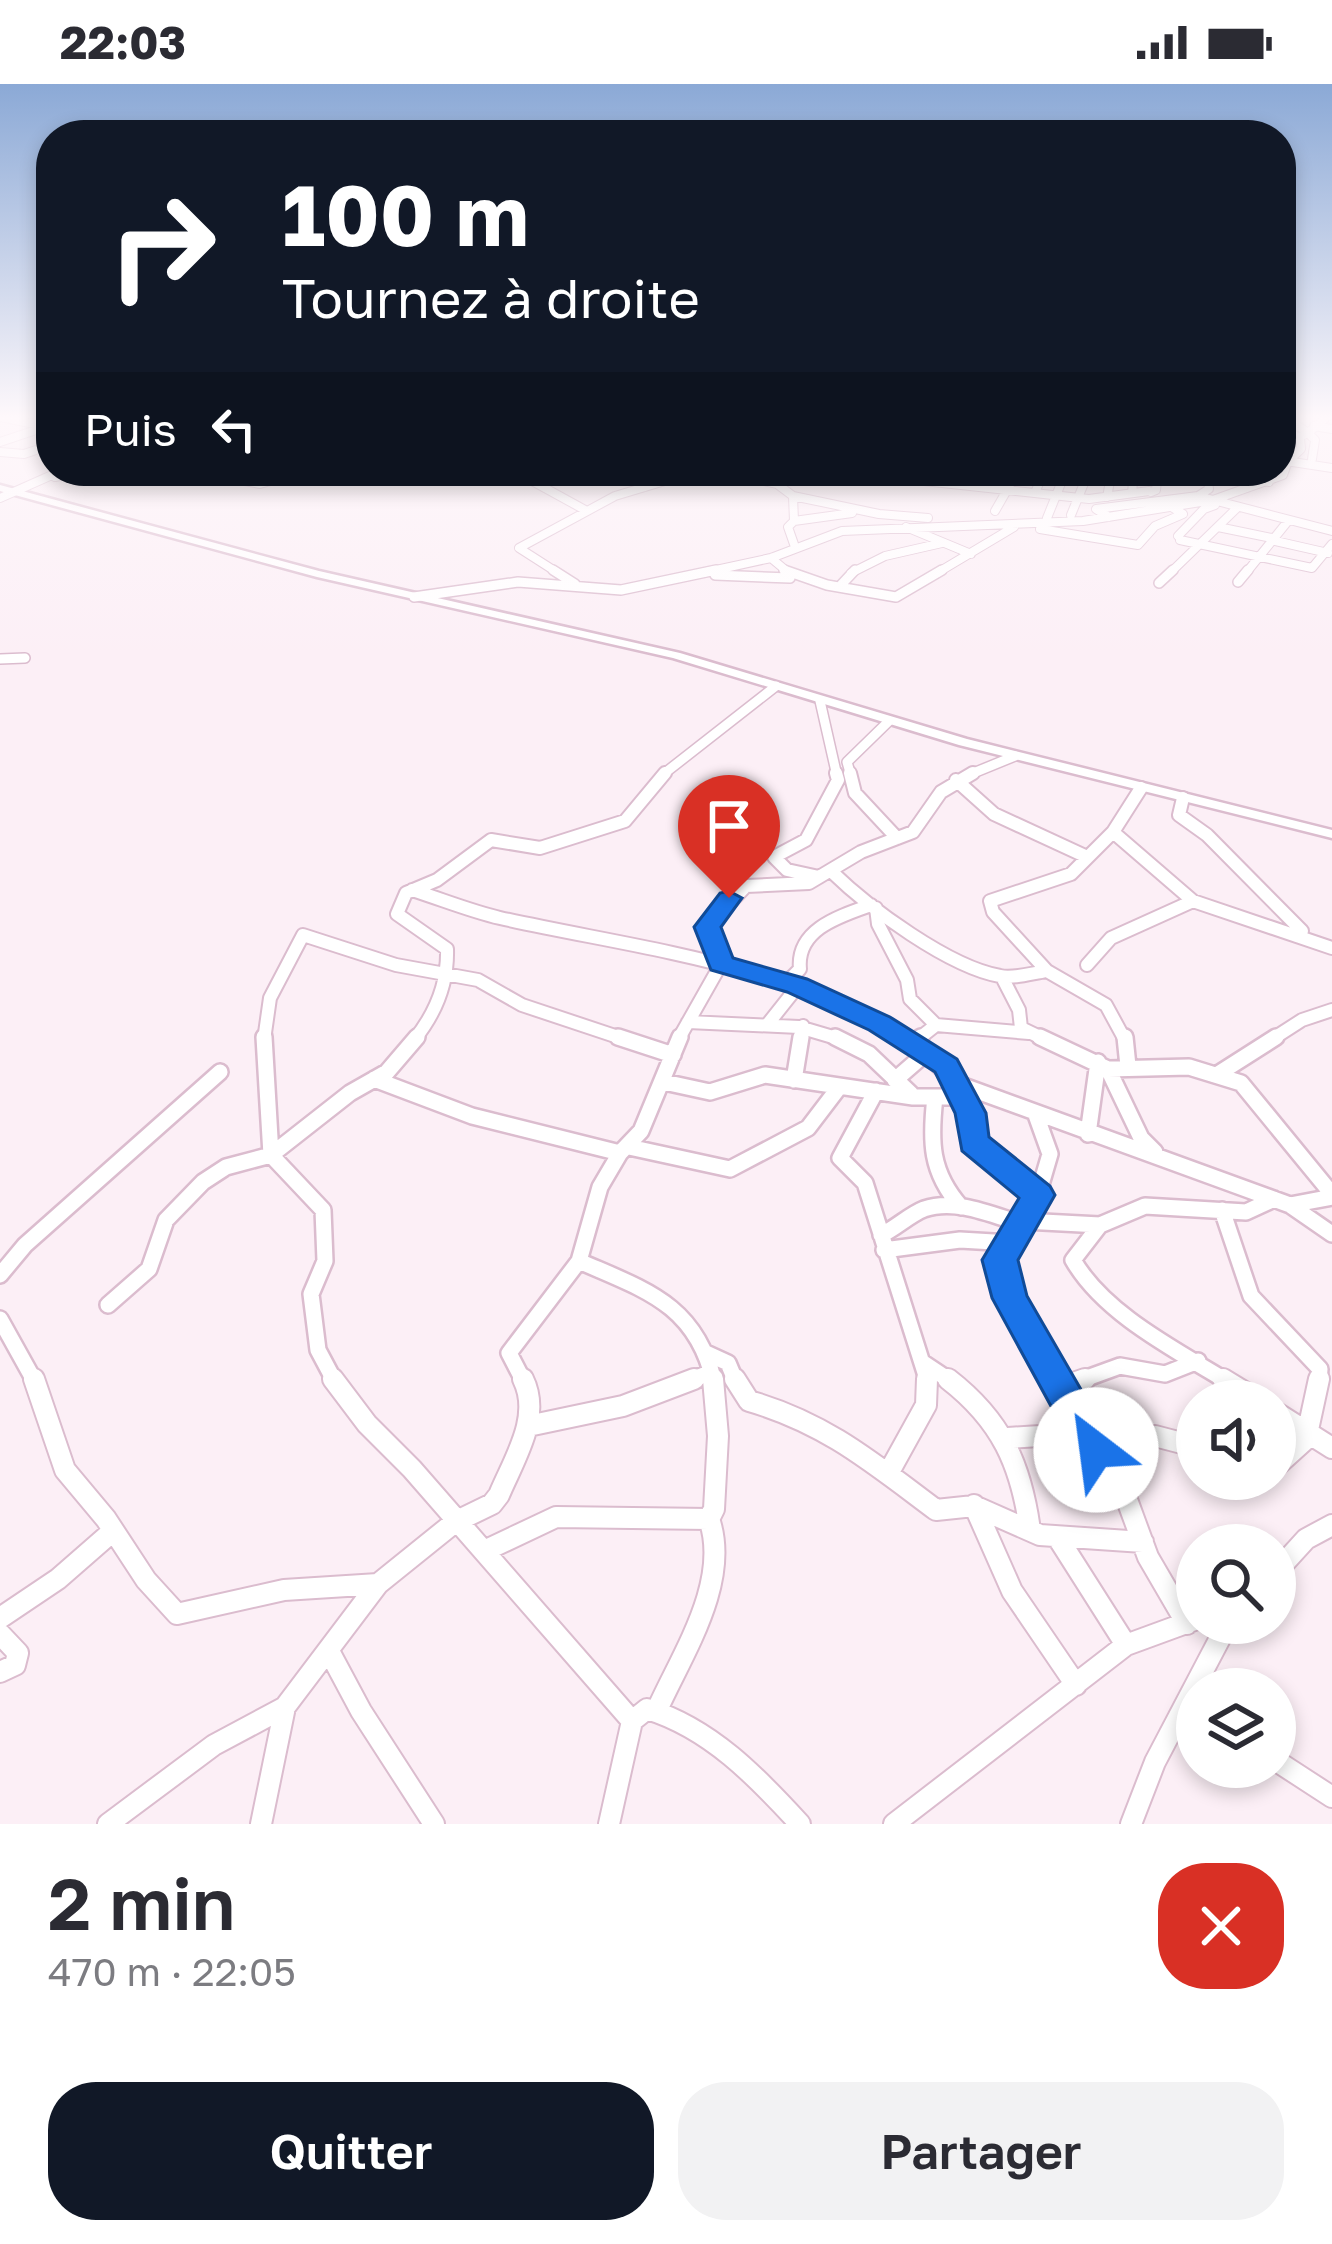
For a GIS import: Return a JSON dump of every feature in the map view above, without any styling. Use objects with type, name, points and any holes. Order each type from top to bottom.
[{"type":"street","points":[[15,496],[414,597],[676,655],[1015,756],[1332,834]]},
{"type":"street","points":[[560,496],[585,510]]},
{"type":"street","points":[[587,591],[518,550],[585,510],[620,496]]},
{"type":"street","points":[[794,496],[794,521]]},
{"type":"street","points":[[795,496],[862,512],[988,526]]},
{"type":"street","points":[[995,512],[1004,496]]},
{"type":"street","points":[[1047,518],[1057,496]]},
{"type":"street","points":[[1067,496],[1112,496]]},
{"type":"street","points":[[1109,517],[1096,509],[1143,496]]},
{"type":"street","points":[[1199,496],[1332,531]]},
{"type":"street","points":[[1233,496],[1204,509],[1179,538],[1312,568],[1330,549]]},
{"type":"street","points":[[1071,514],[1081,498]]},
{"type":"street","points":[[414,597],[518,582],[587,591],[621,590],[771,558],[842,530],[1019,526],[1218,502]]},
{"type":"street","points":[[771,558],[780,571],[796,578],[903,596],[1019,526],[1138,545],[1155,526],[1183,514],[1170,506]]},
{"type":"street","points":[[1159,583],[1237,508]]},
{"type":"street","points":[[795,547],[788,527],[794,521],[862,512]]},
{"type":"street","points":[[888,515],[906,528],[971,554]]},
{"type":"street","points":[[1194,520],[1241,534],[1330,549]]},
{"type":"street","points":[[1241,534],[1261,520]]},
{"type":"street","points":[[1238,582],[1288,520]]},
{"type":"street","points":[[1280,561],[1317,528]]},
{"type":"street","points":[[841,586],[845,574],[857,565],[942,543]]},
{"type":"street","points":[[746,564],[767,580]]},
{"type":"street","points":[[702,573],[796,578]]},
{"type":"street","points":[[0,659],[25,658]]},
{"type":"street","points":[[108,1305],[149,1269],[166,1220],[203,1182],[226,1167],[272,1155],[387,1072],[428,1022],[448,976],[447,949],[397,914],[412,890],[437,880],[493,840],[540,848],[618,825],[681,759],[776,686]]},
{"type":"street","points":[[820,701],[838,780],[806,840],[774,857],[787,870],[826,874],[972,965],[1002,976],[1047,971]]},
{"type":"street","points":[[890,721],[847,762],[855,793],[897,838]]},
{"type":"street","points":[[721,964],[707,927],[729,898],[753,883],[809,883],[861,852],[920,827],[938,795],[956,779],[1015,756]]},
{"type":"street","points":[[956,779],[962,791],[989,809],[1085,856]]},
{"type":"street","points":[[1128,1066],[1128,1030],[1120,1018],[1085,991],[1047,971],[989,902],[1057,881],[1076,870],[1113,832],[1141,788]]},
{"type":"street","points":[[1183,798],[1177,811],[1180,815],[1207,835],[1315,941]]},
{"type":"street","points":[[1113,832],[1193,901],[1315,941],[1332,951]]},
{"type":"street","points":[[412,890],[497,917],[666,947],[793,983],[880,1024],[946,1066],[960,1090],[974,1142],[1038,1195]]},
{"type":"street","points":[[1088,965],[1089,958],[1111,938],[1193,901]]},
{"type":"street","points":[[767,1025],[800,969],[796,953],[802,941],[873,907]]},
{"type":"street","points":[[873,907],[907,980],[910,999],[936,1024],[1029,1033]]},
{"type":"street","points":[[632,1721],[412,1468],[367,1424],[318,1350],[311,1294],[325,1261],[326,1217],[272,1155],[264,1036],[270,998],[303,935],[484,982],[522,1005],[673,1055]]},
{"type":"street","points":[[108,1824],[214,1745],[285,1707],[378,1584],[455,1522],[481,1511],[500,1495],[528,1426],[531,1395],[508,1353],[579,1261],[600,1187],[664,1082],[688,1022],[721,964]]},
{"type":"street","points":[[1002,976],[1019,1010],[1017,1022],[1029,1033],[1103,1066],[1189,1067],[1241,1083],[1332,1195]]},
{"type":"street","points":[[1218,1074],[1302,1020],[1332,1010]]},
{"type":"street","points":[[688,1022],[803,1026],[864,1051],[913,1096]]},
{"type":"street","points":[[911,1044],[936,1024]]},
{"type":"street","points":[[794,1080],[803,1026]]},
{"type":"street","points":[[895,1080],[926,1053]]},
{"type":"street","points":[[1088,1134],[1103,1066]]},
{"type":"street","points":[[1103,1066],[1141,1138],[1160,1157]]},
{"type":"street","points":[[0,1275],[25,1244],[220,1072]]},
{"type":"street","points":[[664,1082],[710,1092],[753,1075],[913,1096],[960,1090],[1282,1202],[1332,1234]]},
{"type":"street","points":[[374,1079],[472,1115],[730,1169],[808,1128],[840,1086]]},
{"type":"street","points":[[876,1091],[840,1158],[865,1184],[929,1386],[926,1405],[889,1472]]},
{"type":"street","points":[[935,1096],[927,1154],[948,1194],[961,1207]]},
{"type":"street","points":[[1036,1115],[1050,1154],[1038,1195],[1000,1260],[1010,1298],[1059,1388],[1123,1489],[1143,1542],[1176,1596]]},
{"type":"street","points":[[882,1242],[921,1211],[961,1207],[1023,1222],[1100,1225],[1145,1206],[1246,1212],[1332,1195]]},
{"type":"street","points":[[1222,1210],[1251,1296],[1320,1369],[1311,1435],[1296,1453]]},
{"type":"street","points":[[1100,1225],[1072,1260],[1076,1273],[1125,1314],[1227,1380]]},
{"type":"street","points":[[882,1242],[1011,1243]]},
{"type":"street","points":[[579,1261],[640,1289],[688,1320],[704,1352],[719,1409],[709,1519],[716,1528],[717,1561],[657,1710]]},
{"type":"street","points":[[0,1319],[31,1361],[53,1427],[57,1457],[113,1532],[145,1586],[177,1614],[206,1613],[249,1597],[302,1586],[378,1584]]},
{"type":"street","points":[[704,1352],[728,1363],[741,1394],[749,1401],[799,1415],[889,1472],[936,1510],[954,1501],[974,1504],[1058,1538],[1143,1542]]},
{"type":"street","points":[[1059,1388],[1120,1366],[1166,1374],[1198,1360]]},
{"type":"street","points":[[922,1362],[982,1403],[1008,1438],[1025,1484],[1030,1530]]},
{"type":"street","points":[[528,1426],[623,1406],[710,1373]]},
{"type":"street","points":[[1296,1425],[1332,1448]]},
{"type":"street","points":[[1008,1438],[1155,1436],[1176,1442]]},
{"type":"street","points":[[974,1504],[1012,1592],[1076,1685]]},
{"type":"street","points":[[484,1551],[556,1517],[709,1519]]},
{"type":"street","points":[[1296,1549],[1306,1538],[1331,1528]]},
{"type":"street","points":[[0,1618],[58,1580],[113,1532]]},
{"type":"street","points":[[1058,1538],[1126,1645]]},
{"type":"street","points":[[894,1824],[1126,1645],[1176,1628]]},
{"type":"street","points":[[0,1634],[18,1653],[15,1665],[0,1672]]},
{"type":"street","points":[[330,1652],[361,1711],[434,1824]]},
{"type":"street","points":[[261,1824],[285,1707]]},
{"type":"street","points":[[609,1824],[632,1721],[639,1712],[657,1710],[754,1775],[800,1824]]},
{"type":"street","points":[[1131,1824],[1155,1762],[1176,1725]]},
{"type":"street","points":[[1296,1774],[1332,1797]]},
{"type":"route","points":[[729,898],[707,927],[721,964],[788,981],[880,1024],[946,1066],[970,1113],[974,1142],[1038,1195],[1000,1260],[1010,1298],[1096,1450]]}]
